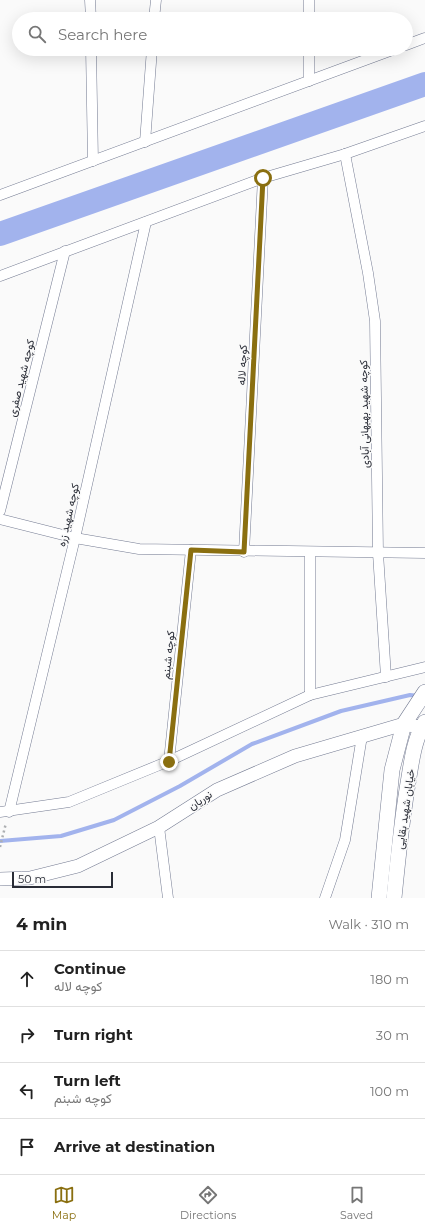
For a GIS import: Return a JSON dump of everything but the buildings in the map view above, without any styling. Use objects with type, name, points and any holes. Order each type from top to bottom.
[{"type":"main road","name":"خیابان شهید بقایی","points":[[380,898],[392,770],[404,724],[425,692]]},
{"type":"main road","name":"خیابان شهید بقایی","points":[[394,898],[401,820],[410,770],[424,726]]},
{"type":"street","points":[[90,0],[90,12]]},
{"type":"street","points":[[155,12],[156,0]]},
{"type":"street","points":[[309,0],[309,12]]},
{"type":"street","points":[[413,42],[425,38]]},
{"type":"street","points":[[91,56],[93,162]]},
{"type":"street","points":[[145,142],[151,56]]},
{"type":"street","points":[[309,56],[309,81]]},
{"type":"street","points":[[0,195],[93,162],[376,56]]},
{"type":"street","points":[[0,276],[263,178],[345,154],[425,126]]},
{"type":"street","name":"کوچه شهید بهبهانی آبادی","points":[[345,154],[368,273],[375,321],[378,553],[386,677]]},
{"type":"street","name":"کوچه لاله","points":[[244,552],[263,178]]},
{"type":"street","name":"کوچه شهید زره","points":[[4,812],[75,538],[146,222]]},
{"type":"street","name":"کوچه شهید صفری","points":[[0,511],[65,251]]},
{"type":"street","points":[[0,519],[75,538],[139,549],[244,552],[425,553]]},
{"type":"street","name":"کوچه شبنم","points":[[169,762],[191,550]]},
{"type":"street","points":[[310,552],[310,695]]},
{"type":"street","points":[[4,812],[69,802],[169,762],[310,695],[425,667]]},
{"type":"street","points":[[404,724],[424,726]]},
{"type":"street","name":"نوریان","points":[[0,879],[30,878],[78,866],[159,827],[217,790],[295,756],[404,724]]},
{"type":"street","points":[[325,898],[345,840],[362,736]]},
{"type":"street","points":[[159,827],[168,898]]},
{"type":"path","points":[[0,847],[4,812]]},
{"type":"waterway","points":[[0,234],[425,84]]},
{"type":"waterway","points":[[0,841],[61,836],[114,820],[180,786],[252,744],[341,711],[410,695],[419,696]]},
{"type":"route","points":[[169,762],[191,550],[244,552],[263,178]]}]
